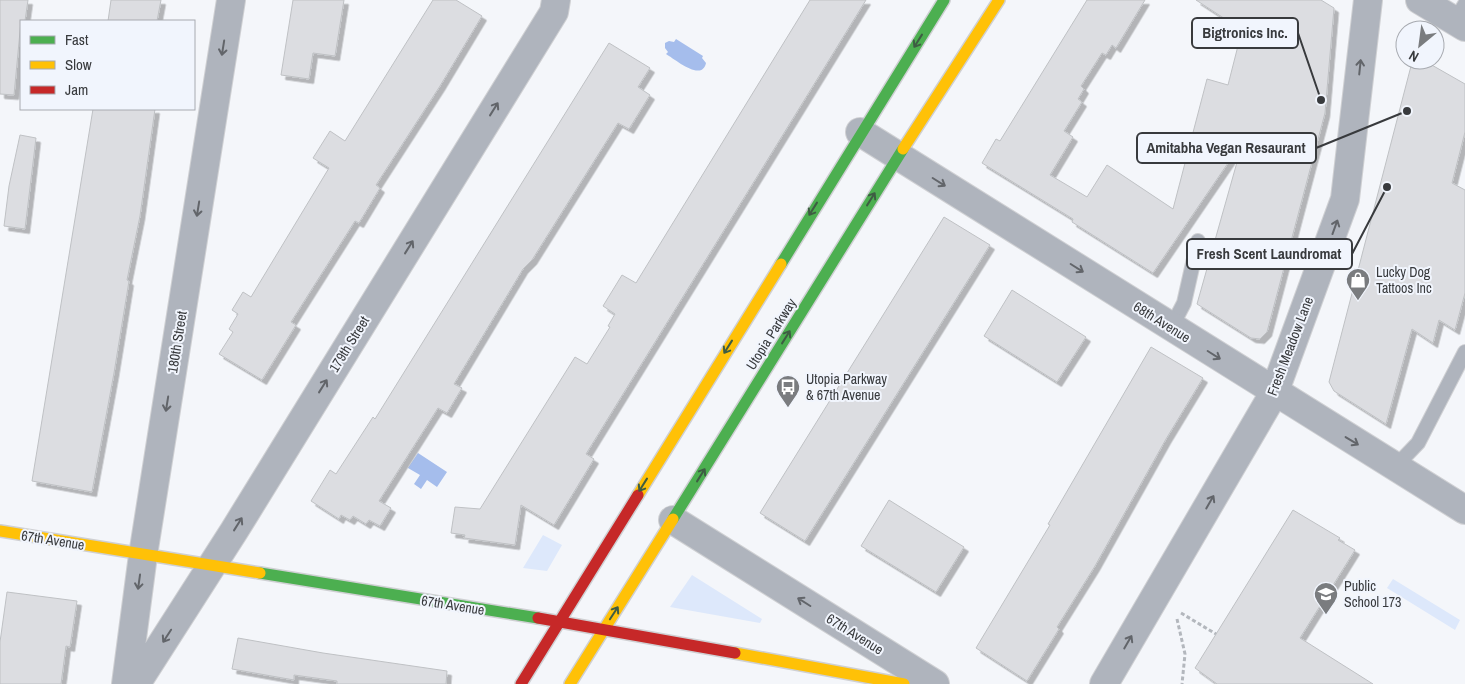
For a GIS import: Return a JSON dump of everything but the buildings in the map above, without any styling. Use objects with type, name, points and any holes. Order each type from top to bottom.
[{"type":"main road","points":[[520,684],[860,132],[944,0]]},
{"type":"main road","name":"Utopia Parkway","points":[[570,684],[898,156],[999,0]]},
{"type":"main road","name":"67th Avenue","points":[[0,531],[604,629],[904,684]]},
{"type":"street","name":"180th Street","points":[[126,684],[143,554],[231,0]]},
{"type":"street","name":"179th Street","points":[[136,684],[212,565],[554,12],[556,0]]},
{"type":"street","name":"Fresh Meadow Lane","points":[[1104,684],[1274,393],[1345,199],[1368,0]]},
{"type":"street","points":[[1420,0],[1462,17]]},
{"type":"street","name":"68th Avenue","points":[[860,132],[1274,393],[1465,510]]},
{"type":"street","name":"67th Avenue","points":[[673,520],[935,684]]},
{"type":"lane","points":[[1171,328],[1184,303],[1198,241]]},
{"type":"lane","points":[[1395,466],[1418,443],[1465,352]]},
{"type":"path","points":[[1181,613],[1216,634]]},
{"type":"path","points":[[1177,619],[1186,654],[1182,684]]},
{"type":"shaded area","points":[[543,535],[562,545],[547,571],[523,568]]},
{"type":"shaded area","points":[[692,575],[762,619],[760,623],[670,607]]},
{"type":"shaded area","points":[[1393,579],[1460,620],[1455,630],[1387,588]]},
{"type":"water","points":[[676,39],[703,56],[702,58],[706,63],[704,68],[694,70],[688,68],[666,54],[668,52],[665,48],[665,43],[669,41],[674,42]]},
{"type":"water","points":[[418,453],[447,472],[437,487],[427,480],[421,489],[414,484],[420,475],[408,468]]},
{"type":"traffic: fast","points":[[781,264],[944,0]]},
{"type":"traffic: fast","points":[[673,519],[903,149]]},
{"type":"traffic: fast","points":[[260,573],[538,618]]},
{"type":"traffic: slow","points":[[903,149],[999,0]]},
{"type":"traffic: slow","points":[[638,495],[781,264]]},
{"type":"traffic: slow","points":[[570,684],[673,519]]},
{"type":"traffic: slow","points":[[0,531],[260,573]]},
{"type":"traffic: slow","points":[[735,653],[904,684]]},
{"type":"traffic: jam","points":[[521,684],[638,495]]},
{"type":"traffic: jam","points":[[538,618],[735,653]]},
{"type":"place","name":"Bigtronics Inc.","points":[[1321,100]]},
{"type":"place","name":"Amitabha Vegan Resaurant","points":[[1407,111]]},
{"type":"place","name":"Fresh Scent Laundromat","points":[[1387,187]]},
{"type":"place","name":"Lucky Dog Tattoos Inc","points":[[1358,301]]},
{"type":"place","name":"Utopia Parkway & 67th Avenue","points":[[788,408]]},
{"type":"place","name":"Public School 173","points":[[1326,615]]}]
